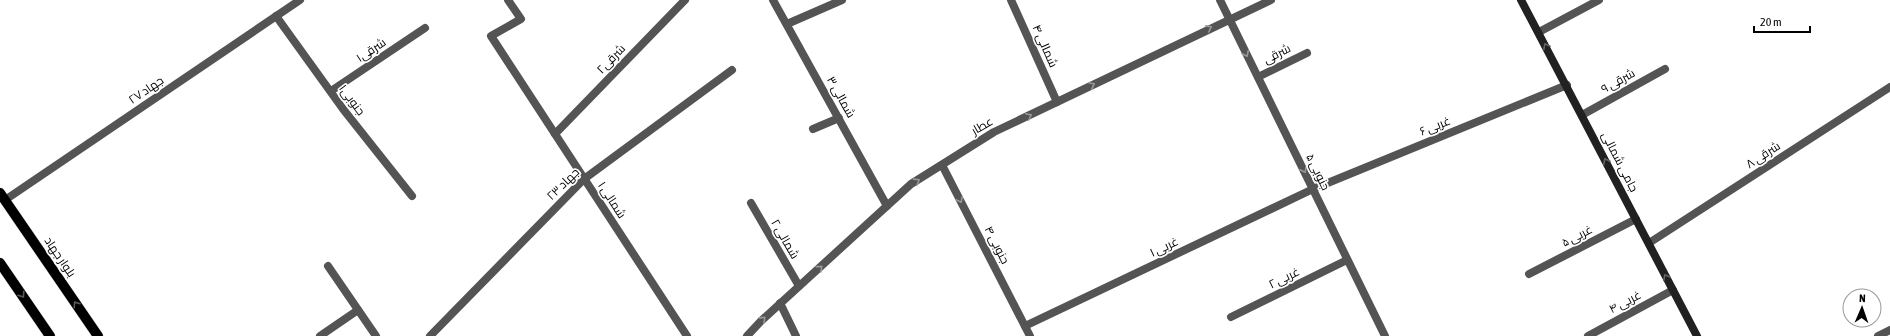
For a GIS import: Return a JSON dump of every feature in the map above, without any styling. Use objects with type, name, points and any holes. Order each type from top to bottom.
[{"type":"main road","name":"بلوار جهاد","points":[[2,196],[98,336]]},
{"type":"main road","points":[[0,263],[50,336]]},
{"type":"street","name":"جهاد ۲۷","points":[[2,196],[300,0]]},
{"type":"street","name":"شمالی ۱","points":[[508,0],[521,19],[491,36],[687,336]]},
{"type":"street","name":"شرقی۲","points":[[555,134],[685,0]]},
{"type":"street","name":"شمالی ۳","points":[[773,0],[888,206]]},
{"type":"street","points":[[787,24],[842,0]]},
{"type":"street","name":"شمالی ۴","points":[[1011,0],[1057,102]]},
{"type":"street","name":"جنوبی ۵","points":[[1220,0],[1385,336]]},
{"type":"street","name":"عطار","points":[[747,336],[780,303],[911,184],[994,132],[1271,0]]},
{"type":"street","name":"جامی شمالی","points":[[1521,0],[1567,85],[1697,336]]},
{"type":"street","points":[[1539,32],[1599,0]]},
{"type":"street","name":"جنوبی۱","points":[[276,16],[331,91],[412,196]]},
{"type":"street","name":"شرقی۱","points":[[331,91],[425,28]]},
{"type":"street","name":"شرقی","points":[[1258,77],[1307,53]]},
{"type":"street","name":"شرقی ۹","points":[[1582,115],[1665,69]]},
{"type":"street","name":"جهاد ۲۳","points":[[430,336],[584,179],[732,70]]},
{"type":"street","name":"غربی ۶","points":[[1313,189],[1567,85]]},
{"type":"street","name":"شرقی ۸","points":[[1649,243],[1890,87]]},
{"type":"street","points":[[813,129],[839,118]]},
{"type":"street","name":"جنوبی ۴","points":[[942,165],[1030,336]]},
{"type":"street","name":"غربی ۱","points":[[1025,326],[1313,189]]},
{"type":"street","name":"شمالی ۲","points":[[751,203],[799,286]]},
{"type":"street","name":"غربی ۵","points":[[1528,274],[1636,219]]},
{"type":"street","name":"غربی ۲","points":[[1231,317],[1347,260]]},
{"type":"street","points":[[328,266],[376,336]]},
{"type":"street","name":"غربی ۴","points":[[1588,336],[1673,290]]},
{"type":"street","points":[[780,303],[796,336]]},
{"type":"street","points":[[320,336],[358,310]]},
{"type":"street","points":[[1878,336],[1890,330]]}]
